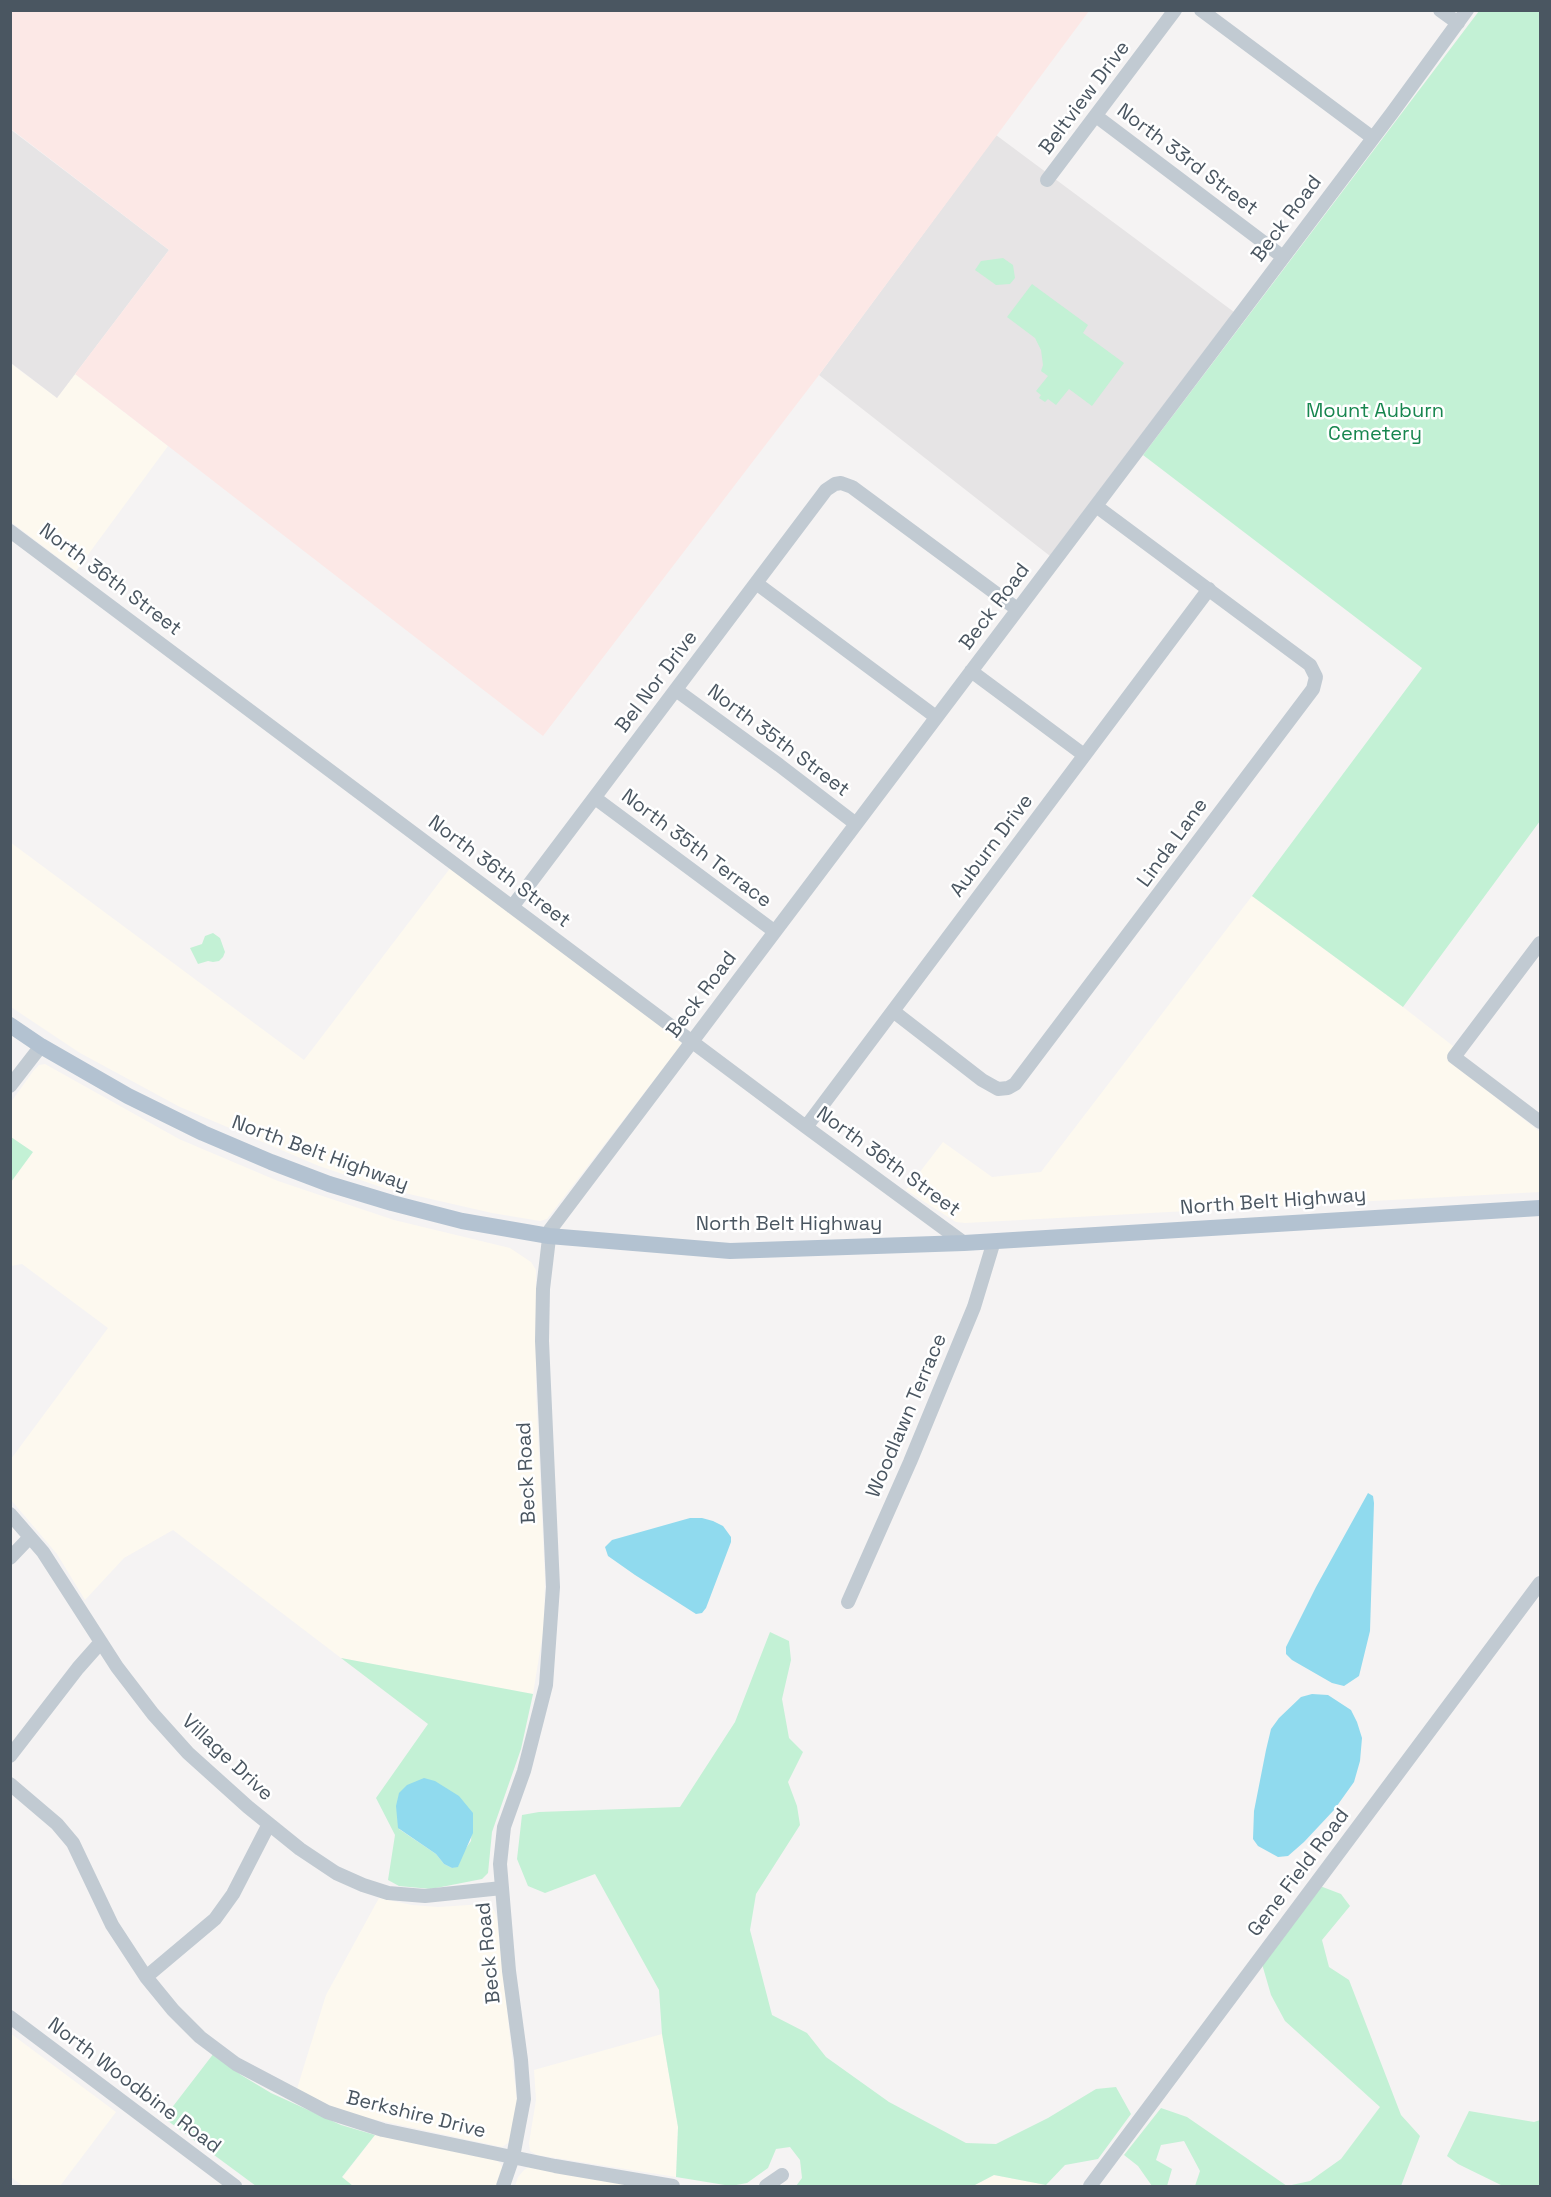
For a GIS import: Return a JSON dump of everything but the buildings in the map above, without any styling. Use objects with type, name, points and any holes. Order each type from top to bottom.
[{"type":"main road","name":"North Belt Highway","points":[[10,1025],[41,1046],[128,1096],[203,1134],[271,1162],[329,1184],[392,1203],[462,1221],[549,1236],[730,1251],[964,1243],[1540,1208]]},
{"type":"street","name":"Beltview Drive","points":[[1047,180],[1175,10]]},
{"type":"street","points":[[1201,10],[1373,138]]},
{"type":"street","points":[[1440,10],[1458,23]]},
{"type":"street","name":"Beck Road","points":[[503,2187],[513,2157],[524,2099],[509,1971],[500,1864],[504,1827],[541,1712],[546,1685],[553,1587],[542,1341],[543,1289],[550,1230],[1467,10]]},
{"type":"street","name":"North 33rd Street","points":[[1096,116],[1283,257]]},
{"type":"street","name":"Bel Nor Drive","points":[[512,907],[826,490],[835,484],[841,483],[852,487],[1017,609]]},
{"type":"street","points":[[1096,506],[1209,589]]},
{"type":"street","name":"North 36th Street","points":[[10,531],[964,1243]]},
{"type":"street","points":[[756,583],[936,717]]},
{"type":"street","name":"Linda Lane","points":[[893,1011],[982,1080],[998,1089],[1016,1084],[1314,689],[1316,677],[1310,664],[1209,589]]},
{"type":"street","name":"Auburn Drive","points":[[806,1127],[1209,589]]},
{"type":"street","points":[[971,671],[1084,755]]},
{"type":"street","name":"North 35th Street","points":[[676,690],[856,824]]},
{"type":"street","name":"North 35th Terrace","points":[[595,798],[774,931]]},
{"type":"street","points":[[1540,943],[1454,1057],[1540,1122]]},
{"type":"street","points":[[10,1086],[41,1046]]},
{"type":"street","name":"Woodlawn Terrace","points":[[848,1602],[910,1462],[970,1316],[994,1241]]},
{"type":"street","name":"Village Drive","points":[[10,1514],[30,1537],[73,1597],[101,1642],[153,1714],[188,1753],[316,1862],[336,1874],[388,1893],[425,1896],[502,1888]]},
{"type":"street","points":[[10,1558],[30,1537]]},
{"type":"street","name":"Gene Field Road","points":[[1093,2182],[1540,1582]]},
{"type":"street","points":[[10,1756],[101,1642]]},
{"type":"street","name":"Berkshire Drive","points":[[10,1784],[57,1824],[73,1843],[112,1925],[146,1977],[173,2010],[200,2037],[236,2064],[327,2112],[383,2130],[673,2187]]},
{"type":"street","points":[[146,1977],[215,1919],[233,1894],[269,1824]]},
{"type":"street","name":"North Woodbine Road","points":[[10,2017],[235,2187]]},
{"type":"street","points":[[766,2187],[782,2175]]},
{"type":"street","points":[[1093,2182],[1109,2187]]},
{"type":"shaded area","points":[[10,11],[1089,11],[819,375],[543,736],[75,374],[169,250],[11,129]]},
{"type":"shaded area","points":[[10,129],[169,250],[57,398],[11,363]]},
{"type":"shaded area","points":[[996,135],[1234,312],[1050,556],[819,375]]},
{"type":"shaded area","points":[[10,363],[57,398],[75,374],[168,446],[76,571],[11,522]]},
{"type":"shaded area","points":[[10,842],[304,1060],[451,867],[681,1040],[681,1045],[547,1219],[540,1221],[492,1213],[387,1189],[319,1166],[180,1107],[80,1053],[11,1007]]},
{"type":"shaded area","points":[[1252,896],[1453,1046],[1457,1067],[1540,1132],[1540,1192],[965,1223],[956,1222],[906,1190],[943,1142],[992,1177],[1041,1172]]},
{"type":"shaded area","points":[[45,1064],[179,1139],[278,1181],[394,1220],[510,1248],[531,1262],[536,1270],[536,1392],[545,1579],[544,1626],[533,1694],[341,1658],[173,1530],[124,1558],[85,1600],[57,1554],[11,1500],[11,1459],[108,1328],[22,1264],[11,1266],[10,1182],[33,1152],[11,1137],[11,1102],[34,1070],[39,1065]]},
{"type":"shaded area","points":[[379,1898],[412,1905],[438,1907],[484,1904],[494,1910],[497,1918],[517,2102],[508,2143],[502,2147],[354,2115],[296,2092],[326,1995]]},
{"type":"shaded area","points":[[10,2033],[116,2112],[60,2186],[23,2186],[11,2177]]},
{"type":"shaded area","points":[[662,2034],[678,2127],[676,2177],[537,2155],[530,2151],[529,2143],[536,2100],[534,2070]]},
{"type":"shaded area","points":[[375,2135],[494,2159],[503,2169],[497,2186],[353,2186],[342,2178]]},
{"type":"shaded area","points":[[529,2167],[632,2186],[515,2186],[518,2177]]},
{"type":"shaded area","points":[[994,2175],[1046,2185],[1048,2186],[973,2186]]},
{"type":"green space","name":"Mount Auburn Cemetery","points":[[1479,11],[1540,11],[1540,821],[1403,1007],[1252,896],[1422,668],[1143,455]]},
{"type":"green space","points":[[1003,258],[1013,265],[1015,278],[1010,284],[996,285],[975,270],[981,261]]},
{"type":"green space","points":[[1032,284],[1088,325],[1083,333],[1124,363],[1092,406],[1069,389],[1056,405],[1048,399],[1045,402],[1039,398],[1041,395],[1036,391],[1048,376],[1041,371],[1043,365],[1041,350],[1035,338],[1007,317]]},
{"type":"green space","points":[[213,933],[220,938],[225,952],[223,957],[219,961],[198,964],[190,948],[202,944],[205,936]]},
{"type":"green space","points":[[11,1137],[33,1152],[11,1182]]},
{"type":"green space","points":[[770,1632],[789,1641],[791,1660],[782,1699],[789,1738],[803,1752],[788,1782],[797,1806],[800,1825],[756,1894],[750,1930],[772,2015],[807,2033],[826,2057],[889,2102],[966,2143],[996,2144],[1048,2118],[1096,2089],[1116,2087],[1131,2114],[1098,2159],[1065,2165],[1046,2185],[994,2175],[973,2186],[796,2186],[802,2178],[800,2160],[790,2147],[776,2149],[768,2168],[747,2183],[731,2186],[676,2177],[678,2127],[662,2034],[659,1990],[595,1874],[545,1893],[528,1886],[517,1859],[522,1815],[539,1812],[680,1807],[735,1722]]},
{"type":"green space","points":[[341,1658],[533,1694],[521,1749],[492,1832],[488,1873],[482,1879],[431,1889],[399,1886],[388,1880],[395,1835],[376,1798],[428,1724]],"holes":[[[473,1813],[471,1841],[458,1866],[452,1868],[399,1829]]]},
{"type":"green space","points":[[1320,1886],[1341,1894],[1350,1906],[1322,1940],[1329,1967],[1349,1980],[1401,2115],[1420,2136],[1401,2186],[1287,2186],[1310,2181],[1341,2159],[1380,2107],[1285,2021],[1271,1995],[1262,1964]]},
{"type":"green space","points":[[214,2053],[241,2075],[271,2093],[341,2125],[375,2135],[342,2177],[353,2186],[256,2186],[164,2118]]},
{"type":"green space","points":[[1161,2108],[1187,2117],[1287,2186],[1195,2186],[1200,2171],[1184,2141],[1161,2145],[1156,2160],[1172,2169],[1167,2186],[1152,2186],[1138,2166],[1124,2155]]},
{"type":"green space","points":[[1469,2111],[1534,2122],[1540,2120],[1540,2186],[1503,2186],[1458,2164],[1447,2156]]},
{"type":"water","points":[[1368,1493],[1373,1496],[1374,1503],[1370,1631],[1359,1676],[1344,1686],[1332,1683],[1292,1660],[1286,1654],[1286,1647]]},
{"type":"water","points":[[690,1518],[713,1521],[723,1526],[731,1537],[706,1608],[702,1613],[696,1614],[608,1556],[605,1547],[612,1540]]},
{"type":"water","points":[[1312,1694],[1328,1695],[1351,1710],[1362,1738],[1360,1761],[1354,1782],[1334,1810],[1288,1856],[1278,1857],[1258,1846],[1253,1839],[1254,1811],[1266,1750],[1271,1729],[1279,1718],[1301,1697]]},
{"type":"water","points":[[424,1778],[435,1781],[459,1796],[473,1813],[473,1833],[458,1867],[452,1868],[444,1864],[436,1854],[398,1828],[396,1806],[399,1793],[407,1785]]}]
